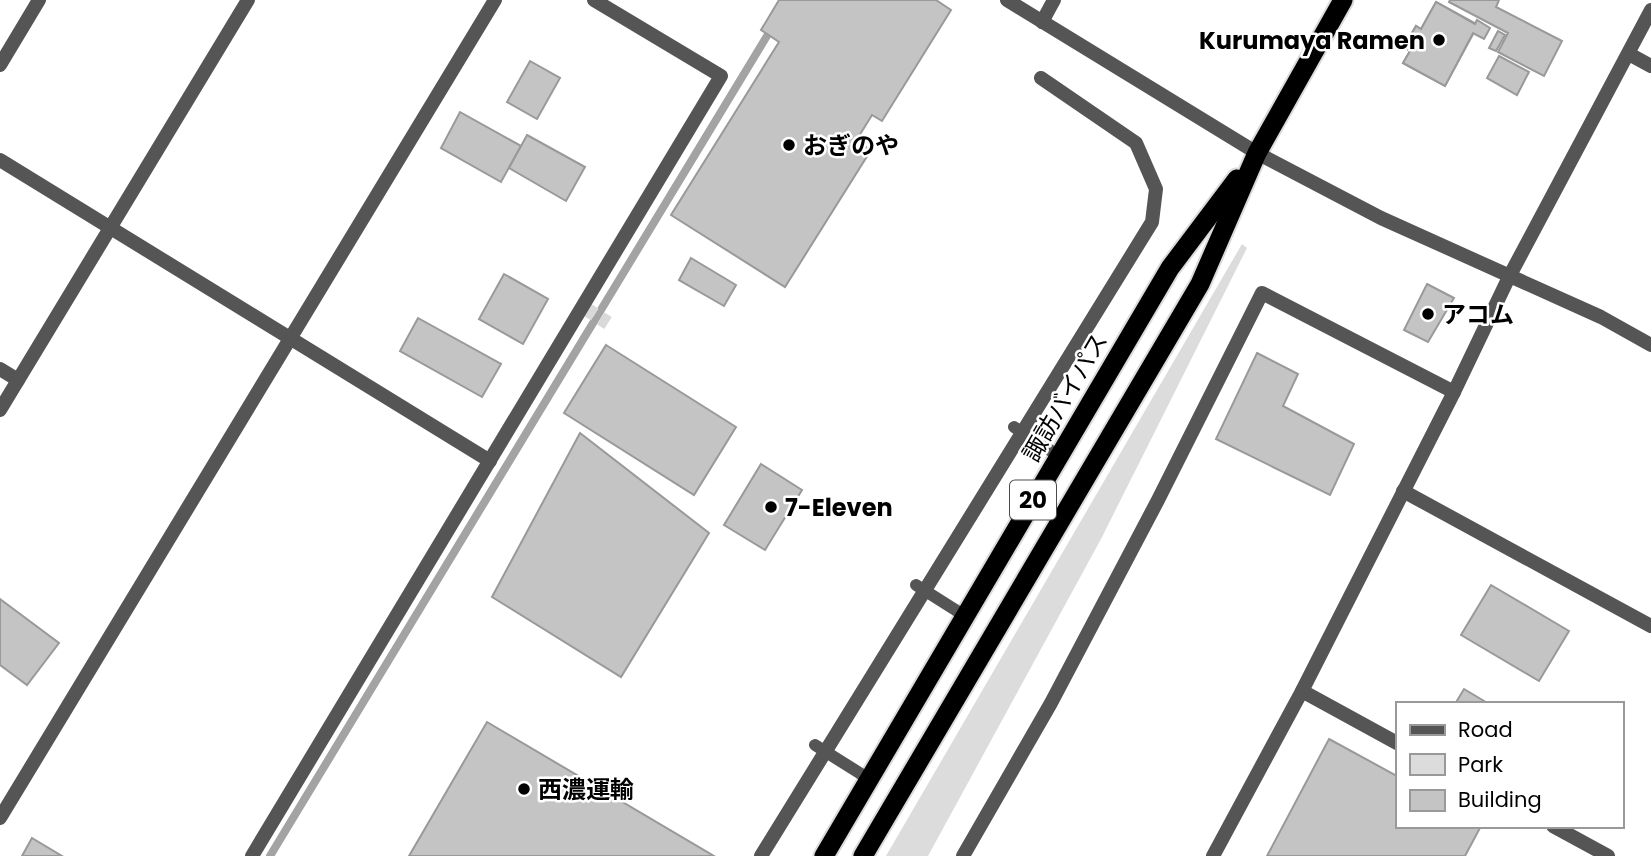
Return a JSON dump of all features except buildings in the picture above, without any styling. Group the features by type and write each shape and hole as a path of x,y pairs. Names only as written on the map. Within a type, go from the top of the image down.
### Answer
{"highway":[{"name":"諏訪バイパス","path":"863,856 1200,284 1257,153 1343,0"},
{"name":"諏訪バイパス","path":"824,856 1170,268 1257,153"}],"street":[{"path":"0,65 39,0"},
{"path":"0,410 248,0"},
{"path":"0,818 495,0"},
{"path":"253,856 721,76 594,0"},
{"path":"1007,0 1257,153 1381,218 1601,317 1651,345"},
{"path":"1042,22 1055,0"},
{"path":"1213,856 1302,691 1454,392 1509,277 1651,9"},
{"path":"1629,54 1651,66"},
{"path":"761,856 820,749 1152,222 1156,189 1136,143 1041,78"},
{"path":"0,160 489,461"},
{"path":"963,856 1051,702 1158,500 1262,293 1454,392"},
{"path":"0,369 18,380"},
{"path":"1404,491 1651,626"},
{"path":"1302,691 1396,742"},
{"path":"1557,828 1608,856"}],"lane":[{"path":"1019,430 1059,456"},
{"path":"920,588 965,616"},
{"path":"820,749 869,779"}],"green space":[{"path":"1242,244 1247,248 1101,539 928,856 886,856"}],"waterway":[{"path":"270,856 773,26"}],"tunnel":[{"path":"583,307 608,323"}],"place":[{"name":"Kurumaya Ramen","path":"1439,40"},
{"name":"おぎのや","path":"789,145"},
{"name":"アコム","path":"1428,314"},
{"name":"7-Eleven","path":"771,507"},
{"name":"西濃運輸","path":"524,789"}]}
